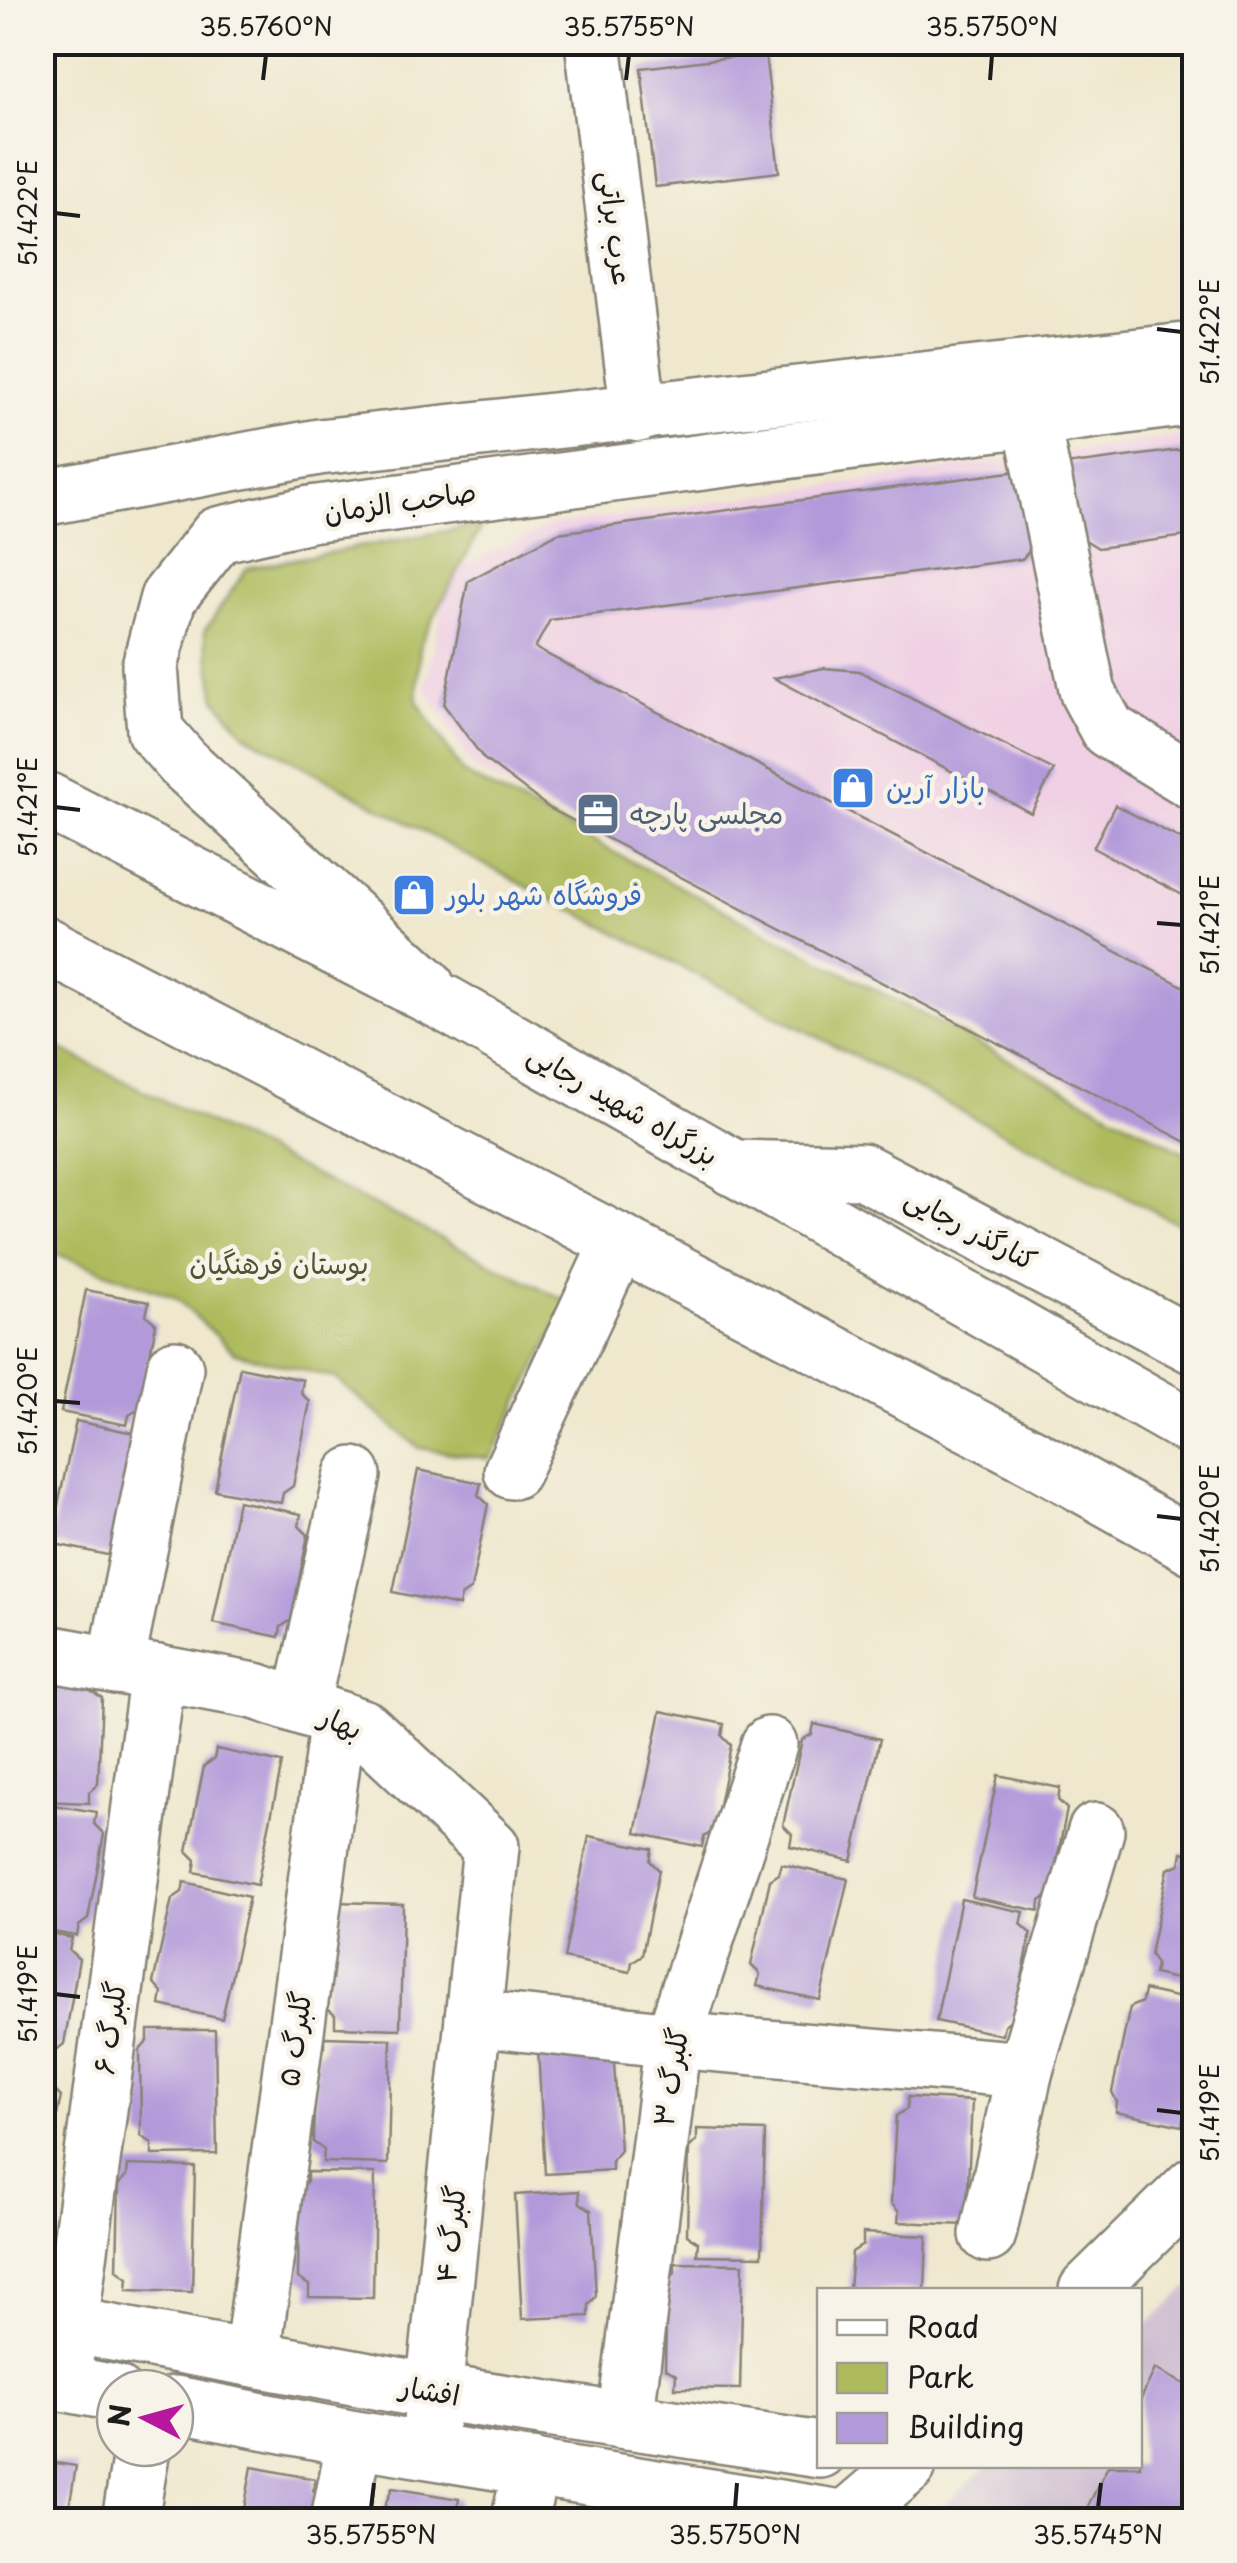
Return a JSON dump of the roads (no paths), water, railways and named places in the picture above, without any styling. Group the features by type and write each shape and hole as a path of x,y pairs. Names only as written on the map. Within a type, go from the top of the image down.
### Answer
{"main road":[{"name":"عرب براتی","path":"594,42 639,414"},
{"path":"42,498 319,447 1194,350"},
{"name":"صاحب الزمان","path":"446,1004 184,764 156,732 150,666 168,598 218,535 310,514 1194,397"},
{"path":"1031,418 1088,693 1108,730 1194,782"},
{"name":"بزرگراه شهید رجایی","path":"42,798 446,1004 1194,1430"},
{"path":"42,943 1033,1456 1194,1546"},
{"name":"کنارگذر رجایی","path":"733,1168 862,1172 1194,1346"},
{"path":"512,1471 619,1242"},
{"name":"گلبرگ ۶","path":"52,2381 56,2322 175,1368"},
{"name":"گلبرگ ۵","path":"252,2358 319,1712 353,1475"},
{"name":"بهار","path":"42,1652 255,1691 364,1728 491,1847 473,2018"},
{"name":"گلبرگ ۳","path":"625,2420 672,2040 769,1745"},
{"path":"988,2234 1025,2070 1096,1830"},
{"path":"473,2018 672,2040 1025,2070"},
{"name":"گلبرگ ۴","path":"428,2450 473,2018"},
{"path":"1089,2288 1194,2185"},
{"name":"افشار","path":"56,2322 435,2392 817,2450"},
{"path":"52,2381 95,2389"},
{"name":"افشار","path":"195,2408 354,2439 846,2520"},
{"path":"339,2520 354,2439"},
{"path":"519,2520 532,2466"},
{"path":"130,2520 139,2468"},
{"path":"846,2520 906,2468"}],"place":[{"name":"بازار آرین","path":"853,788"},
{"name":"مجلسی پارچه","path":"598,814"},
{"name":"فروشگاه شهر بلور","path":"414,895"}],"park label":[{"name":"بوستان فرهنگیان","path":"279,1264"}]}
